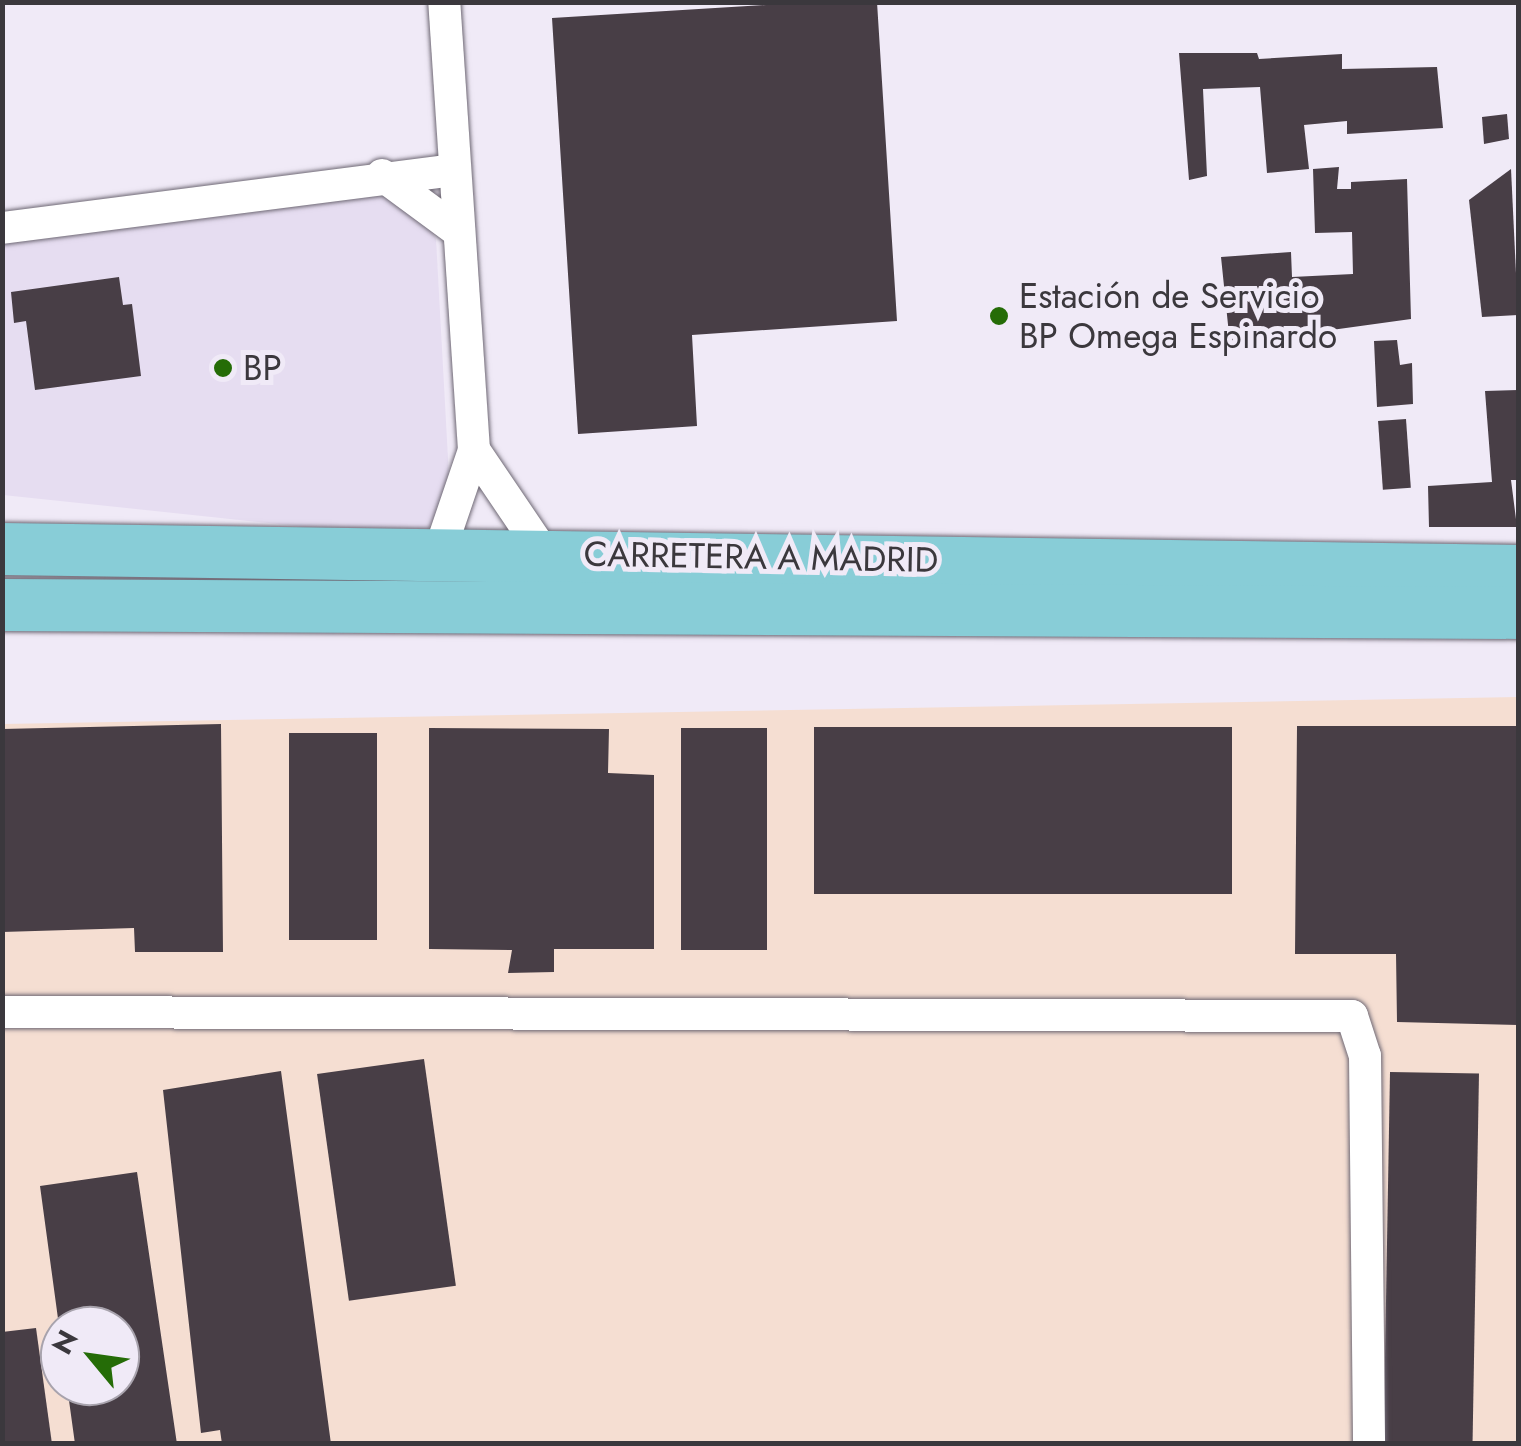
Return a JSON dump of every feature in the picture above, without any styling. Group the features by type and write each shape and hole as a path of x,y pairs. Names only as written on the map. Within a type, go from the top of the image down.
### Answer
{"main road":[{"name":"CARRETERA A MADRID","path":"2,548 1518,571"},
{"name":"CARRETERA A MADRID","path":"2,604 1518,612"}],"street":[{"path":"439,553 474,450 444,2"},
{"path":"2,228 382,176 454,170"},
{"path":"382,176 458,231"},
{"path":"474,450 546,554"},
{"path":"2,1012 1352,1016 1365,1056 1369,1444"}],"shaded area":[{"name":"BP","path":"380,187 413,203 436,239 450,495 421,539 3,495 2,241"},
{"path":"1518,697 1518,1443 3,1443 2,724"}],"building":[{"path":"815,2 877,2 897,321 692,335 697,426 578,434 552,18"},
{"path":"1179,53 1257,53 1259,59 1342,54 1342,69 1437,67 1443,128 1347,134 1347,121 1304,125 1309,169 1267,173 1260,87 1203,89 1207,176 1189,180"},
{"path":"1507,114 1509,139 1484,144 1482,117"},
{"path":"1339,167 1337,189 1351,189 1351,182 1407,179 1411,319 1230,344 1221,257 1291,252 1292,277 1353,274 1352,232 1315,233 1313,169"},
{"path":"1511,169 1518,315 1482,317 1469,200"},
{"path":"119,277 123,305 132,304 141,376 35,390 26,321 14,323 11,292"},
{"path":"1397,340 1400,365 1412,363 1413,404 1377,407 1374,341"},
{"path":"1518,390 1518,480 1511,480 1517,527 1429,527 1428,486 1492,482 1485,391"},
{"path":"1406,419 1411,488 1383,490 1378,421"},
{"path":"221,724 223,952 135,952 134,928 2,932 2,729"},
{"path":"1297,726 1518,726 1518,1025 1397,1022 1396,954 1295,954"},
{"path":"814,727 1232,727 1232,894 814,894"},
{"path":"429,728 609,729 608,773 654,775 654,949 554,949 554,972 508,973 512,950 429,949"},
{"path":"681,728 767,728 767,950 681,950"},
{"path":"289,733 377,733 377,940 289,940"},
{"path":"424,1059 456,1286 349,1301 317,1074"},
{"path":"281,1071 331,1444 222,1444 220,1430 201,1433 163,1090"},
{"path":"1390,1072 1479,1074 1473,1444 1384,1444"},
{"path":"137,1172 177,1444 75,1444 70,1406 140,1406 140,1306 56,1306 40,1186"},
{"path":"36,1328 40,1406 47,1406 52,1444 2,1444 2,1332"}],"place":[{"name":"Estación de Servicio BP Omega Espinardo","path":"999,316"},
{"name":"BP","path":"223,368"}]}
